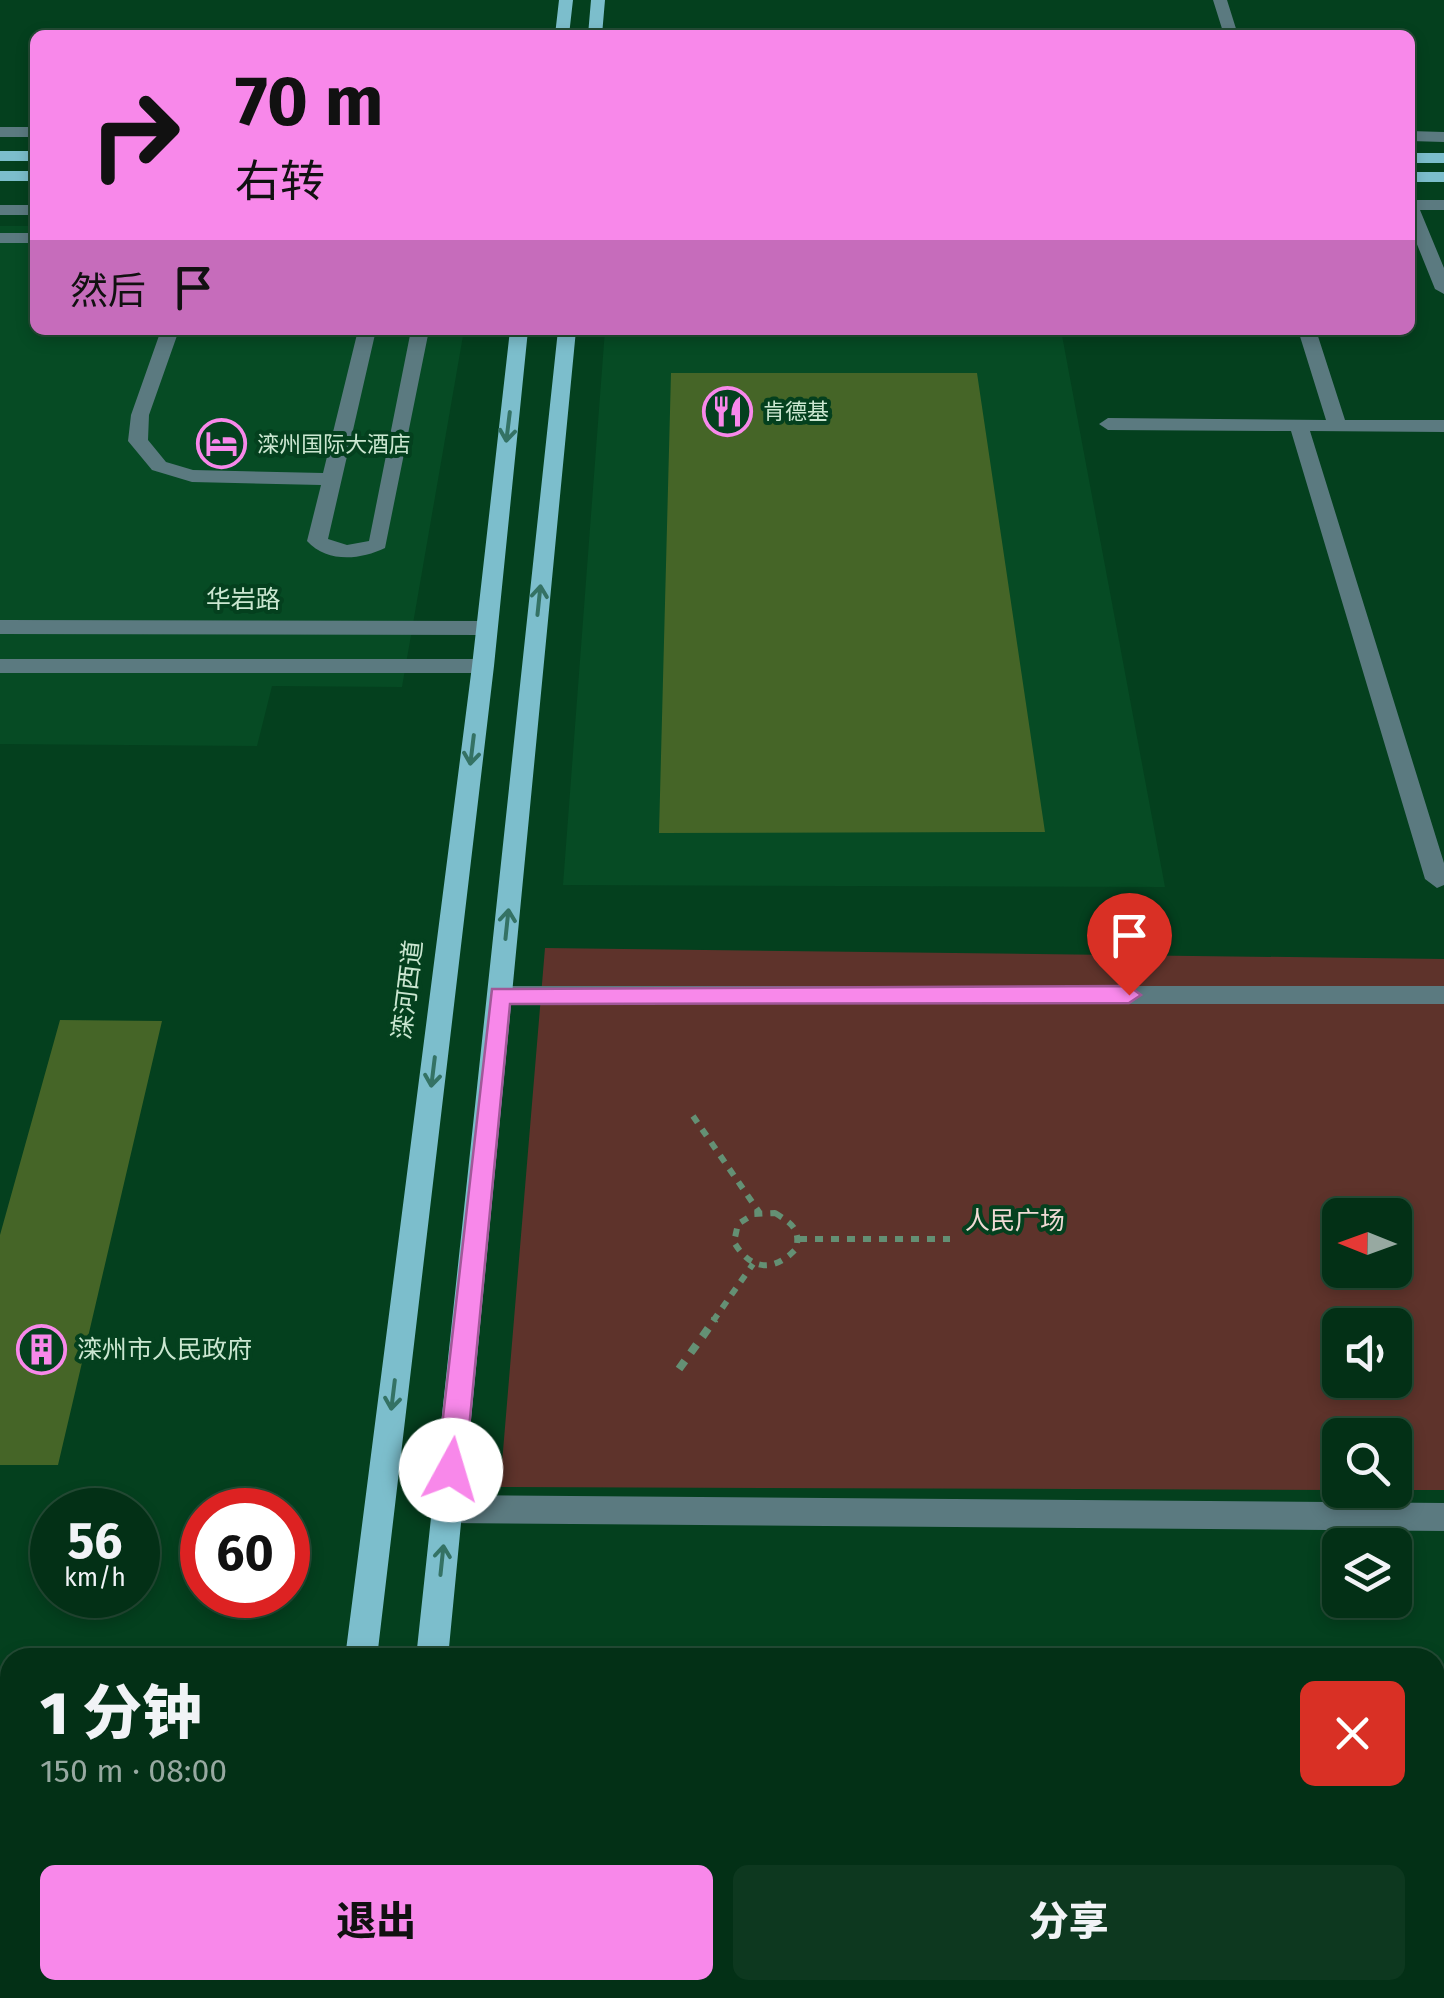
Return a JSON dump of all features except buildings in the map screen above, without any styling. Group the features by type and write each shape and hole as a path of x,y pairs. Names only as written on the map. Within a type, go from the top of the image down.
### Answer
{"main road":[{"path":"563,30 566,0"},
{"path":"595,30 598,0"},
{"path":"0,156 30,156"},
{"path":"1415,158 1444,158"},
{"path":"0,176 30,176"},
{"path":"1415,176 1444,176"},
{"name":"滦河西道","path":"362,1648 519,335"},
{"path":"433,1648 566,335"}],"street":[{"path":"1220,0 1229,30"},
{"path":"0,132 30,132"},
{"path":"1415,136 1444,136"},
{"path":"1415,206 1444,205"},
{"path":"0,210 30,210"},
{"path":"1415,218 1444,286"},
{"path":"0,238 30,238"},
{"path":"168,335 140,414 138,441 159,466 192,476 332,479"},
{"path":"366,335 317,542 326,550 366,551 378,544 419,335"},
{"path":"1309,335 1337,425"},
{"path":"1108,424 1444,426"},
{"path":"1299,425 1437,879"},
{"name":"华岩路","path":"0,627 485,628"},
{"path":"0,666 482,666"},
{"path":"500,995 1444,994"},
{"path":"447,1509 1444,1517"}],"path":[{"path":"694,1116 759,1212"},
{"path":"759,1212 785,1216 792,1223 799,1240 793,1256 785,1262 764,1267 736,1252 734,1233 744,1218 759,1212"},
{"path":"799,1240 950,1239"},
{"path":"679,1369 753,1264"}],"shaded area":[{"name":"滦州国际大酒店","path":"0,226 30,226 30,335 463,335 402,687 272,686 257,746 0,744"},
{"path":"605,335 1062,335 1165,887 563,885"}],"green space":[{"name":"人民广场","path":"545,948 1444,959 1444,1490 1412,1490 1412,1418 1322,1418 1322,1490 500,1487"}],"place":[{"name":"肯德基","path":"728,411"},
{"name":"滦州国际大酒店","path":"222,444"},
{"name":"滦州市人民政府","path":"42,1350"}],"route":[{"path":"451,1470 500,995 1129,995"}]}
